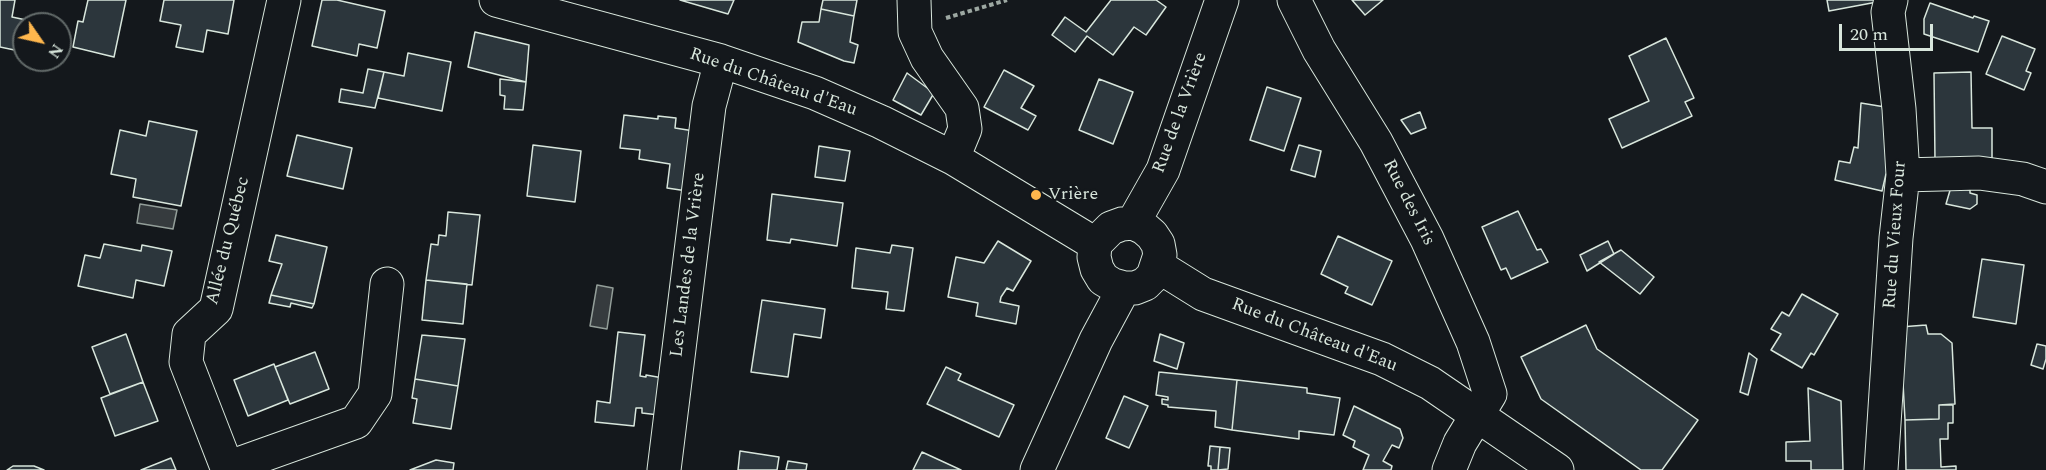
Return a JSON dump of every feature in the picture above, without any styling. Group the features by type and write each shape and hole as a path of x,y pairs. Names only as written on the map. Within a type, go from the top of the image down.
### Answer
{"street":[{"name":"Allée du Québec","path":"284,0 216,309 189,334 186,362 228,469 356,422 375,394 387,284"},
{"name":"Rue du Château d'Eau","path":"496,0 721,62 815,93 881,122 953,158 1095,244"},
{"path":"914,0 915,32 927,58 962,108 965,129 953,158"},
{"name":"Rue de la Vrière","path":"1133,223 1162,170 1222,0"},
{"name":"Rue des Iris","path":"1294,0 1320,51 1376,142 1405,196 1473,342 1490,394 1477,414"},
{"name":"Rue du Vieux Four","path":"1881,470 1896,238 1903,175 1899,109 1888,12 1891,0"},
{"name":"Les Landes de la Vrière","path":"664,470 709,106 721,62"},
{"path":"1903,175 1979,172 2023,179 2043,176"},
{"path":"1133,223 1152,235 1158,244 1160,255 1153,276 1145,284 1135,288 1124,288 1103,279 1094,257 1095,244 1111,228 1133,223"},
{"name":"Rue du Château d'Eau","path":"1158,266 1203,294 1382,359 1430,384 1557,470"},
{"path":"1037,470 1096,340 1124,288"},
{"path":"1449,470 1460,443 1477,414"}],"path":[{"path":"915,32 945,19 1007,0"}],"shaded area":[{"path":"140,204 177,210 173,229 137,223"},
{"path":"597,285 613,288 607,329 590,326"}],"building":[{"path":"0,0 15,0 12,12 12,50 0,47"},
{"path":"88,0 126,0 114,57 73,47 78,21 83,22"},
{"path":"164,0 234,0 228,34 207,30 203,52 176,47 181,25 160,21"},
{"path":"322,0 337,0 385,11 377,48 359,44 357,56 312,46"},
{"path":"680,0 734,0 728,14"},
{"path":"823,0 857,0 854,16 821,9"},
{"path":"1111,0 1156,0 1166,7 1146,35 1134,27 1113,55 1087,36 1075,52 1052,35 1065,17 1086,32"},
{"path":"1352,0 1383,0 1365,15"},
{"path":"1827,0 1877,0 1877,2 1829,11"},
{"path":"1930,3 1989,21 1978,52 1924,34 1924,19"},
{"path":"821,9 854,16 850,42 858,45 854,63 798,42 802,22 819,22"},
{"path":"475,32 529,45 526,82 468,67"},
{"path":"2002,36 2035,49 2026,71 2031,73 2024,90 1986,74"},
{"path":"1666,38 1694,98 1685,102 1692,116 1622,148 1609,119 1649,101 1629,56"},
{"path":"408,53 451,62 442,111 378,98 384,72 404,76"},
{"path":"368,69 384,72 375,108 339,102 341,89 363,93"},
{"path":"1004,70 1034,86 1021,108 1036,116 1028,130 984,107"},
{"path":"1971,72 1972,128 1992,128 1992,160 1935,161 1934,73"},
{"path":"907,73 934,93 921,115 893,100"},
{"path":"500,79 526,82 523,110 504,109 505,96 500,95"},
{"path":"1099,79 1133,92 1113,144 1079,130"},
{"path":"1267,87 1301,98 1284,151 1250,140"},
{"path":"1861,103 1885,107 1889,174 1886,174 1882,191 1835,180 1839,161 1850,163 1854,147 1858,148"},
{"path":"1420,112 1426,128 1411,134 1401,120"},
{"path":"624,115 658,119 658,116 676,118 675,128 694,131 687,191 667,188 670,164 639,159 640,150 620,148"},
{"path":"149,121 197,131 181,206 133,197 136,179 111,174 120,130 146,136"},
{"path":"297,135 352,148 343,189 287,176"},
{"path":"533,145 581,151 575,202 527,196"},
{"path":"1299,145 1321,151 1315,177 1291,170"},
{"path":"819,146 850,151 845,181 815,177"},
{"path":"1951,187 1970,190 1970,193 1977,195 1977,204 1970,209 1946,204"},
{"path":"772,194 843,203 837,246 791,239 790,243 767,240"},
{"path":"1518,211 1537,250 1541,249 1548,262 1511,279 1506,268 1501,270 1482,227"},
{"path":"448,212 480,215 472,285 426,280 431,244 438,245 439,235 446,236"},
{"path":"276,235 327,247 314,304 271,295 282,264 269,261"},
{"path":"1338,236 1392,261 1372,305 1345,293 1348,287 1321,274"},
{"path":"998,241 1031,261 1013,291 1007,288 1001,297 1000,302 1019,306 1016,324 976,316 978,303 948,297 956,257 984,263"},
{"path":"1608,241 1614,254 1587,271 1580,255"},
{"path":"104,244 141,251 142,245 172,251 164,286 136,280 133,298 78,286 85,255 100,258"},
{"path":"892,245 913,248 904,311 886,309 888,292 852,288 856,248 890,253"},
{"path":"1621,250 1654,277 1640,294 1599,262"},
{"path":"1982,259 2024,265 2016,324 1973,317"},
{"path":"426,280 467,284 463,324 422,320"},
{"path":"1802,294 1838,314 1814,355 1811,353 1802,368 1771,350 1781,334 1771,329 1782,312 1789,316"},
{"path":"271,295 314,304 312,308 291,303 290,307 269,303"},
{"path":"762,300 825,309 821,338 794,334 788,377 751,372"},
{"path":"1586,325 1597,349 1698,420 1662,470 1641,470 1541,399 1521,357"},
{"path":"1926,325 1928,334 1941,334 1952,343 1955,404 1939,405 1939,419 1905,420 1900,327"},
{"path":"618,332 645,335 640,376 663,378 659,415 642,413 642,408 636,408 634,426 595,422 597,401 610,403"},
{"path":"126,334 143,382 110,394 92,347"},
{"path":"1160,334 1184,343 1177,369 1154,361"},
{"path":"422,335 465,339 458,386 415,379"},
{"path":"2037,344 2046,346 2043,369 2031,365"},
{"path":"315,352 329,389 290,404 275,367"},
{"path":"1749,353 1757,359 1748,395 1740,392"},
{"path":"274,364 288,400 248,416 234,380"},
{"path":"946,367 961,374 958,380 1014,405 999,437 927,404"},
{"path":"1159,372 1237,380 1232,430 1215,427 1216,411 1168,407 1162,404 1162,399 1168,400 1168,397 1156,395"},
{"path":"415,379 458,386 451,429 413,423 417,399 412,398"},
{"path":"1237,380 1307,388 1307,393 1340,398 1334,435 1299,431 1299,439 1232,430"},
{"path":"143,382 158,421 115,436 101,398"},
{"path":"1808,388 1841,401 1843,470 1811,470 1811,461 1786,461 1786,442 1810,441"},
{"path":"1124,396 1148,406 1129,448 1106,438"},
{"path":"1939,405 1953,405 1953,423 1948,423 1948,439 1940,439 1941,467 1956,466 1956,470 1906,470 1905,420 1939,419"},
{"path":"1354,406 1400,429 1403,438 1399,448 1392,445 1383,461 1392,466 1391,470 1363,470 1369,455 1353,447 1355,441 1343,435"},
{"path":"1210,446 1220,447 1218,470 1211,470 1211,466 1208,466"},
{"path":"1220,447 1230,448 1228,469 1218,470"},
{"path":"740,451 779,457 777,470 738,470"},
{"path":"922,452 961,470 913,470"},
{"path":"171,458 176,470 141,470"},
{"path":"436,460 454,463 453,470 410,470"},
{"path":"788,461 807,464 806,470 786,470"},
{"path":"13,466 34,466 44,470 7,470"}],"place":[{"name":"Vrière","path":"1036,195"}]}
